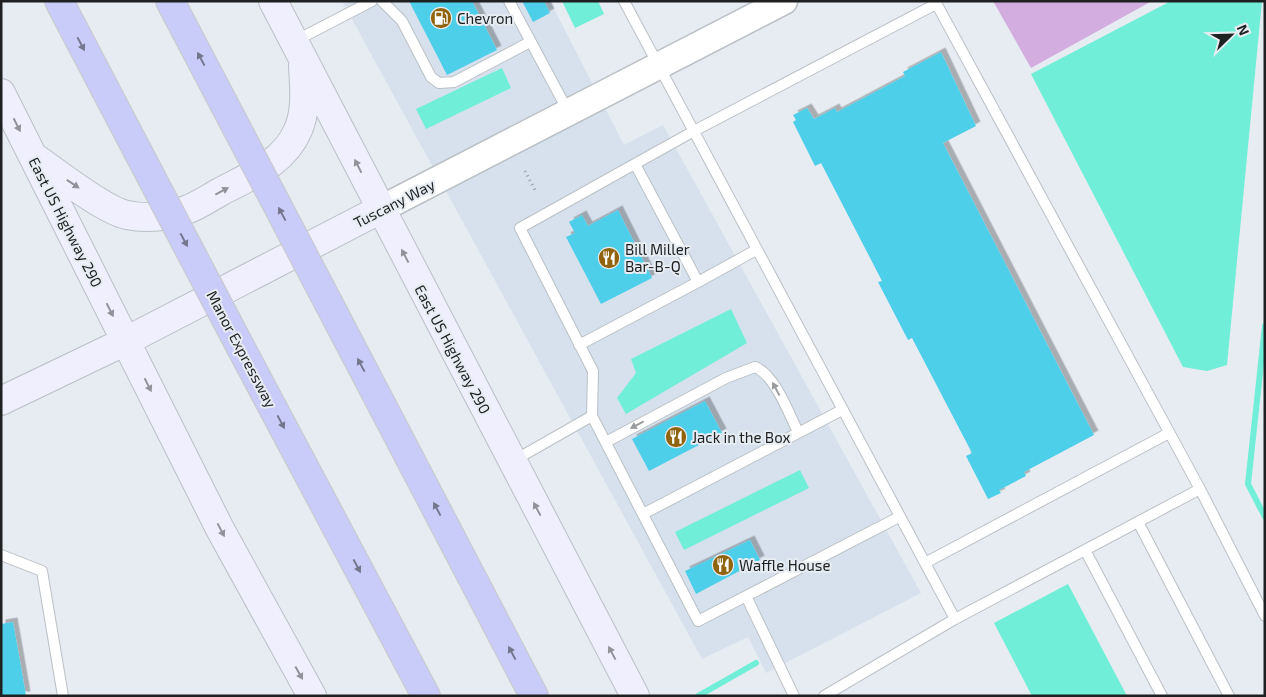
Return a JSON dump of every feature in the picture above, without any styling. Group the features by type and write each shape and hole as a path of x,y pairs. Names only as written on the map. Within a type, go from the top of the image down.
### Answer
{"highway":[{"name":"Manor Expressway","path":"59,1 426,696"},
{"path":"170,1 534,696"}],"main road":[{"name":"East US Highway 290","path":"273,1 635,696"},
{"path":"33,157 92,197 124,215 143,217 163,216 187,210 267,167 284,154 298,130 305,102 298,50"},
{"name":"East US Highway 290","path":"1,93 220,529 312,696"},
{"name":"Tuscany Way","path":"1,401 126,341 381,209"}],"street":[{"name":"Tuscany Way","path":"381,209 784,1"}],"lane":[{"path":"298,50 372,1"},
{"path":"382,1 402,21 430,77 439,83 454,82 530,42"},
{"path":"509,1 570,113"},
{"path":"624,1 955,619"},
{"path":"899,517 698,621 592,416 593,371 520,228 694,131 936,3 1200,490 1265,616"},
{"path":"634,164 698,282"},
{"path":"579,345 756,250"},
{"path":"606,442 726,378 755,368 766,375 771,381 798,432"},
{"path":"643,514 842,410"},
{"path":"512,462 592,416"},
{"path":"925,564 1169,433"},
{"path":"824,696 955,619 1200,490"},
{"path":"1138,522 1229,696"},
{"path":"1085,550 1162,696"},
{"path":"1,555 42,571 63,696"},
{"path":"746,596 794,696"}],"path":[{"path":"525,172 535,190"}],"shaded area":[{"path":"342,1 550,1 624,145 663,125 921,593 766,673 748,637 702,659"},
{"path":"562,1 598,1 604,14 575,28"},
{"path":"993,1 1152,1 1031,68"},
{"path":"1171,1 1262,1 1227,365 1207,371 1183,367 1031,74"},
{"path":"502,68 511,88 426,129 416,109"},
{"path":"731,309 747,343 626,414 617,398 636,373 631,359"},
{"path":"800,470 809,488 684,550 675,532"},
{"path":"1068,584 1127,696 1032,696 994,623"}],"building":[{"path":"409,1 472,1 497,50 447,75"},
{"path":"522,1 544,1 550,13 533,22"},
{"path":"941,52 976,126 943,143 1094,435 1024,472 1026,476 999,490 1001,493 988,499 966,456 972,453 912,338 908,340 878,282 882,281 821,163 815,166 793,122 796,120 793,115 807,108 814,119 835,108 837,112 905,76 903,72"},
{"name":"Bill Miller Bar-B-Q","path":"618,210 652,278 601,304 566,237 575,233 569,222 582,215 588,226"},
{"name":"Jack in the Box","path":"705,401 722,433 649,471 632,439"},
{"name":"Waffle House","path":"750,540 760,560 696,594 685,571"},
{"path":"13,622 26,696 1,696 1,624"}],"waterway":[{"path":"1265,326 1248,484 1265,517"},
{"path":"698,696 756,663"}],"place":[{"name":"Chevron","path":"441,18"},
{"name":"Bill Miller Bar-B-Q","path":"609,258"},
{"name":"Jack in the Box","path":"676,437"},
{"name":"Waffle House","path":"723,565"}]}
